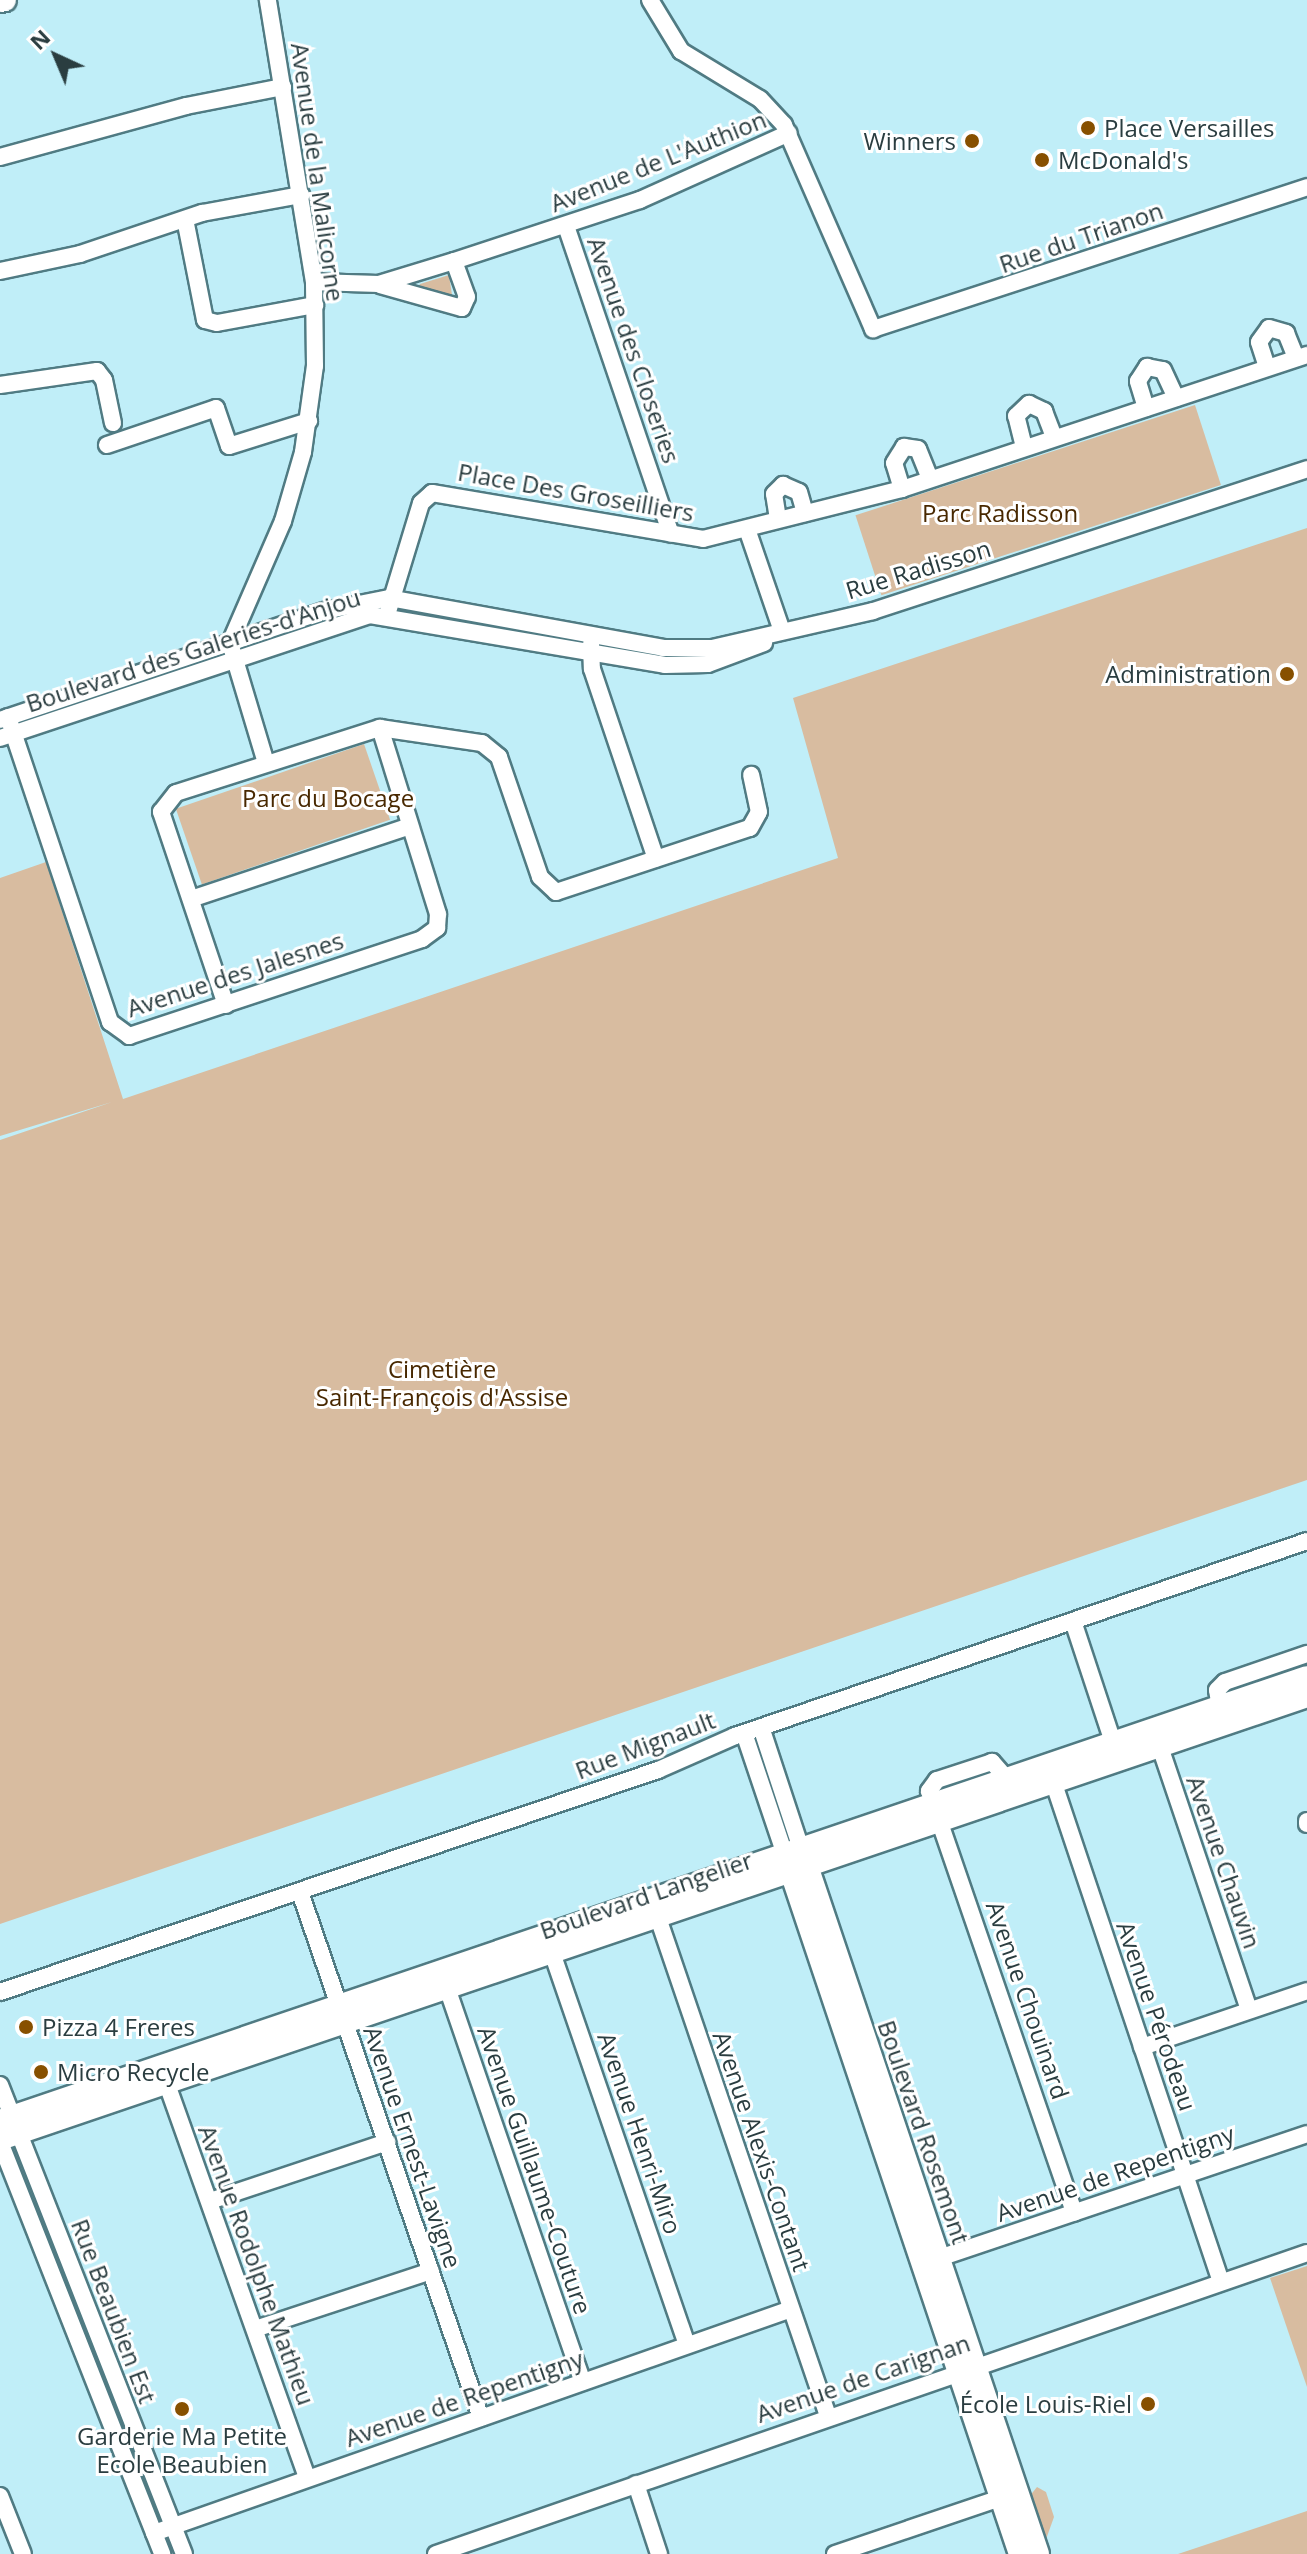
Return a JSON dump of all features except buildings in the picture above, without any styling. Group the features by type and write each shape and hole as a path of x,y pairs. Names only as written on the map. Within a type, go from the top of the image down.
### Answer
{"main road":[{"name":"Boulevard Langelier","path":"1157,1738 1220,1707 1307,1677"},
{"name":"Boulevard Langelier","path":"6,2130 1157,1738 1307,1696"},
{"name":"Boulevard Langelier","path":"938,1813 1007,1779 1050,1774"},
{"name":"Boulevard Rosemont","path":"796,1861 939,2258 966,2368"},
{"name":"Boulevard Rosemont","path":"796,1861 966,2368 1010,2494 1038,2554"},
{"name":"Boulevard Rosemont","path":"1010,2494 1020,2554"}],"street":[{"name":"Avenue de la Malicorne","path":"266,763 232,661 230,643 283,521 309,421 315,305 301,195 268,0"},
{"path":"650,0 681,51 760,99 789,133"},
{"path":"0,157 186,106 283,87"},
{"name":"Avenue de L'Authion","path":"379,284 640,200 789,133"},
{"name":"Rue du Trianon","path":"789,133 871,328 1307,187"},
{"path":"0,271 68,258 185,219 301,195"},
{"path":"185,219 205,320 217,323 315,305"},
{"name":"Avenue des Closeries","path":"566,226 671,534"},
{"name":"Avenue de L'Authion","path":"314,282 379,284 462,308 467,297 454,261"},
{"path":"1267,367 1259,342 1269,328 1281,328 1301,356"},
{"name":"Place Des Groseilliers","path":"388,607 421,503 438,491 703,539 902,489 1301,356"},
{"path":"1146,408 1138,381 1153,365 1163,370 1176,398"},
{"path":"0,385 97,371 104,380 113,423"},
{"path":"1024,447 1016,416 1029,404 1044,411 1054,437"},
{"path":"107,445 216,408 229,446 309,421"},
{"path":"902,489 894,463 904,447 918,449 930,479"},
{"name":"Rue Radisson","path":"782,631 873,611 1307,469"},
{"path":"778,519 774,494 788,484 799,492 805,513"},
{"path":"747,529 782,631"},
{"name":"Boulevard des Galeries-d'Anjou","path":"6,727 232,661 388,607"},
{"name":"Boulevard des Galeries-d'Anjou","path":"6,727 324,611 388,607 592,644 686,666 736,656 782,631"},
{"path":"592,644 656,859"},
{"name":"Avenue des Jalesnes","path":"6,727 115,1029 139,1034 422,939 437,928 438,914 408,827 380,728"},
{"path":"226,1005 161,812 163,804 176,793 380,728 492,748 504,766 549,890 565,890 756,824 759,812 751,775"},
{"path":"191,899 408,827"},
{"name":"Rue Mignault","path":"0,1992 658,1770 761,1727 1307,1541"},
{"path":"1073,1621 1116,1752"},
{"path":"1220,1707 1217,1690 1225,1682 1307,1654"},
{"name":"Boulevard Rosemont","path":"761,1727 796,1861"},
{"name":"Boulevard Rosemont","path":"744,1733 796,1861"},
{"name":"Avenue Chauvin","path":"1157,1738 1249,2010"},
{"name":"Avenue Pérodeau","path":"1050,1774 1221,2282"},
{"name":"Avenue Chouinard","path":"938,1813 1074,2213"},
{"name":"Avenue Ernest-Lavigne","path":"300,1892 481,2418"},
{"name":"Avenue Alexis-Contant","path":"655,1910 828,2416"},
{"name":"Avenue Henri-Miro","path":"550,1946 687,2344"},
{"name":"Avenue Guillaume-Couture","path":"445,1982 583,2382"},
{"path":"1142,2047 1307,1991"},
{"name":"Avenue Rodolphe Mathieu","path":"164,2076 307,2478"},
{"name":"Rue Beaubien Est","path":"0,2085 6,2130 78,2340 162,2554"},
{"name":"Rue Beaubien Est","path":"6,2130 97,2332 184,2554"},
{"name":"Avenue de Repentigny","path":"939,2258 1307,2134"},
{"path":"210,2201 387,2142"},
{"name":"Avenue de Carignan","path":"436,2554 966,2368 1307,2253"},
{"path":"255,2329 431,2271"},
{"name":"Avenue de Repentigny","path":"154,2533 791,2309"},
{"path":"78,2340 97,2332"},
{"path":"123,2454 142,2447"},
{"path":"636,2484 659,2554"},
{"path":"835,2554 1010,2494"},
{"path":"0,2496 23,2554"}],"green space":[{"path":"449,275 452,295 419,286 420,284"},
{"name":"Parc Radisson","path":"1195,405 1221,485 881,595 855,515"},
{"name":"Cimetière Saint-François d'Assise","path":"1307,528 1307,1480 0,1924 0,1140 112,1102 0,1136 0,878 46,862 123,1099 838,858 793,698"},
{"name":"Parc du Bocage","path":"364,744 390,820 202,884 176,809"},
{"path":"1307,2266 1307,2387 1270,2278"},
{"path":"1037,2487 1046,2492 1054,2517 1045,2542 1029,2497"},
{"path":"1307,2511 1307,2554 1178,2554"}],"place":[{"name":"Place Versailles","path":"1088,128"},
{"name":"Winners","path":"972,141"},
{"name":"McDonald's","path":"1042,160"},
{"name":"Administration","path":"1287,674"},
{"name":"Pizza 4 Freres","path":"26,2027"},
{"name":"Micro Recycle","path":"41,2072"},
{"name":"École Louis-Riel","path":"1148,2404"},
{"name":"Garderie Ma Petite Ecole Beaubien","path":"182,2409"}]}
